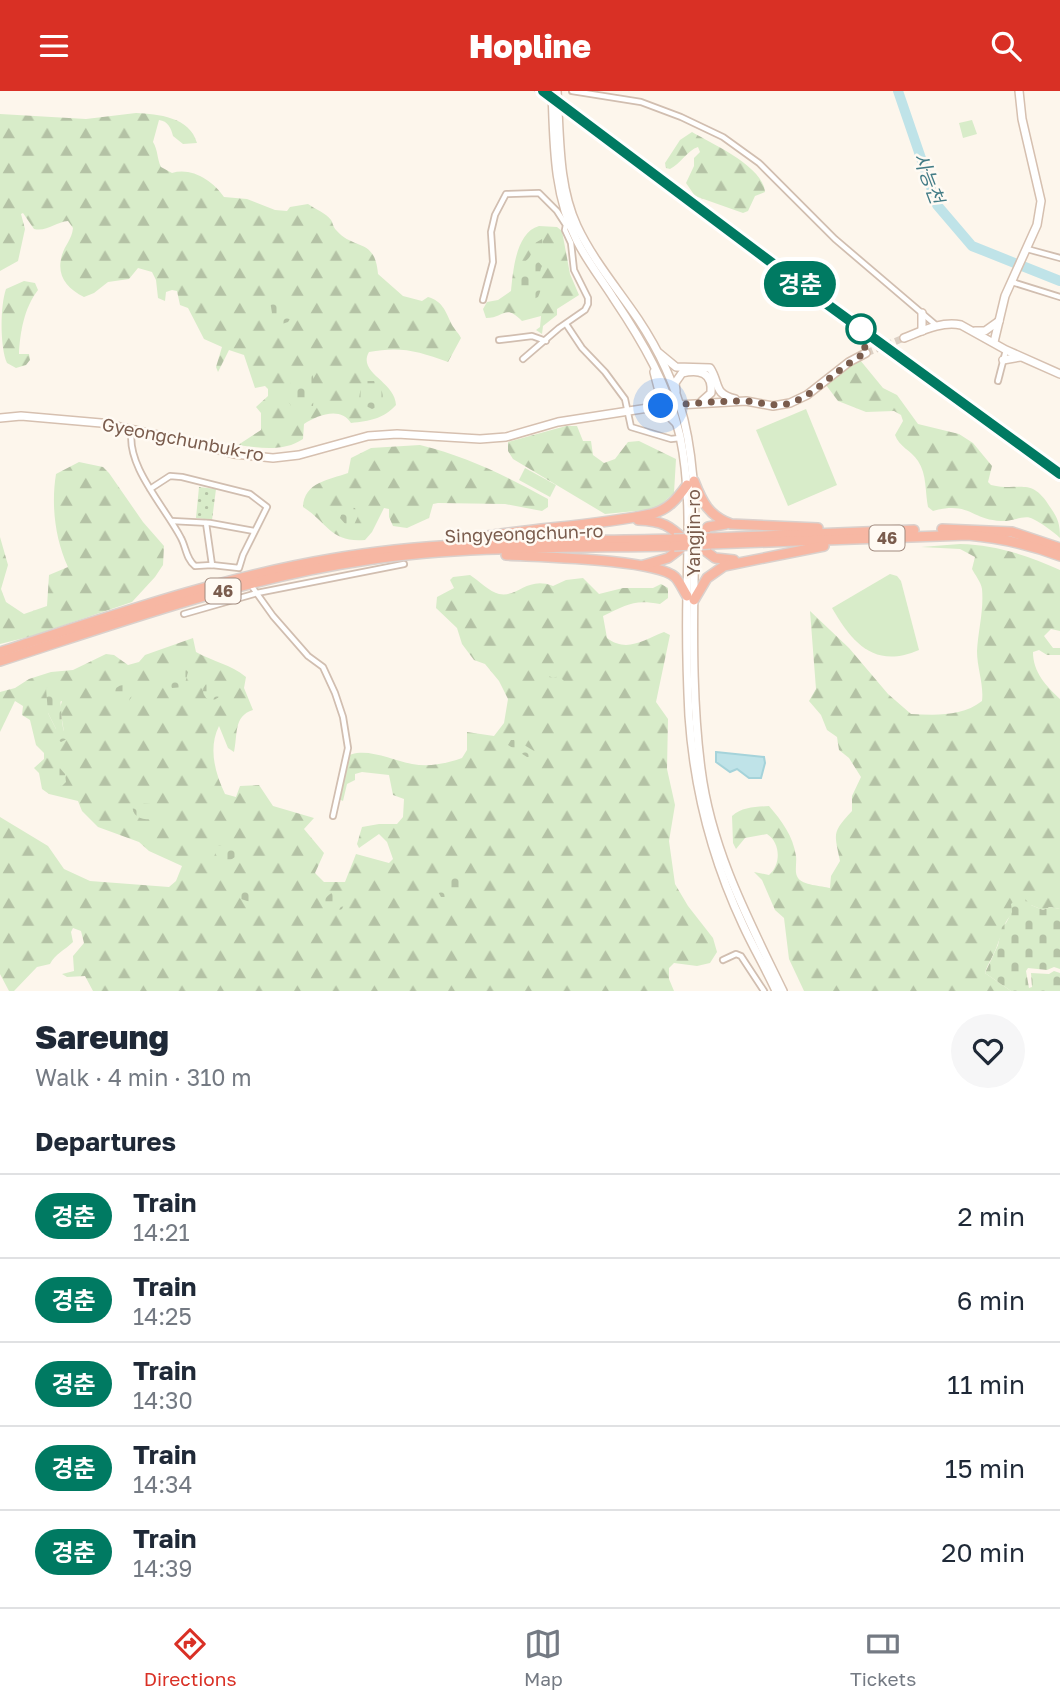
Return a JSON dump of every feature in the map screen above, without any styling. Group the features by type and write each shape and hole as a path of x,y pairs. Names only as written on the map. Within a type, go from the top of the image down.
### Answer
{"highway":[{"path":"438,545 519,530 611,521 661,512 671,505 690,483 710,513 731,524"},
{"path":"611,521 660,522 715,558 745,561"},
{"path":"639,565 667,558 691,543 708,527 731,524 858,536"},
{"name":"Singyeongchun-ro","path":"0,661 260,581 366,560 452,551 989,530 1012,532 1060,548"},
{"name":"Singyeongchun-ro","path":"858,536 968,535 1004,538 1031,544 1060,556"},
{"path":"452,551 639,565 675,577 690,598 716,570 858,536"},
{"name":"Singyeongchun-ro","path":"0,652 112,616 278,569 330,559 438,545 674,542"}],"main road":[{"name":"Yangjin-ro","path":"554,91 556,171 561,210 584,254 653,361 683,418 690,483 690,726 693,760 713,850 738,914 776,991"},
{"name":"Yangjin-ro","path":"554,91 566,193 576,225 591,253 639,320 656,349 676,394 676,424 690,483"},
{"path":"994,342 1012,280 1037,225 1041,201 1022,119 1019,91"},
{"path":"922,313 922,331"},
{"path":"974,331 985,331 999,320"},
{"path":"904,338 938,326 953,324 974,331 1006,350 1060,374"},
{"path":"656,349 676,367 710,368 718,389 724,396 773,406 790,403 807,395 849,362 866,353"},
{"path":"1003,360 1022,357"},
{"path":"653,361 660,395 649,408 665,412 676,424"},
{"path":"676,394 675,383 682,373 703,372 711,381 711,393 698,403"},
{"path":"676,405 746,401"},
{"path":"683,418 691,409 713,402"},
{"name":"Gyeongchunbuk-ro","path":"3,418 22,416 101,423 234,454 273,458 299,455 368,436 397,434 480,439 506,437 558,422 676,405"},
{"name":"Yangjin-ro","path":"690,598 705,791 716,839 727,871 783,991"}],"street":[{"path":"572,91 640,102 681,117 723,137 759,163 835,239 938,326"},
{"path":"483,300 493,262 491,232 495,215 506,194 539,193 561,210 571,243 574,270 589,298 585,310 523,359"},
{"path":"1026,251 1060,258"},
{"path":"1012,280 1060,297"},
{"path":"566,324 582,348 605,372 625,399 631,427 671,439 680,438"},
{"path":"499,340 532,336 546,341"},
{"path":"998,380 1006,350"},
{"path":"132,430 130,440 138,465 150,489 181,539 190,563 195,566 212,565 241,570 254,531 267,507 250,494 170,476 150,489"},
{"path":"171,521 206,523 254,531"},
{"path":"206,523 212,565"},
{"path":"184,614 255,590 404,564"},
{"path":"255,590 307,656 323,667 339,705 348,748 333,816"},
{"path":"723,960 736,954 741,956 764,991"}],"green space":[{"path":"136,113 172,119 188,127 193,134 197,143 183,144 173,136 167,123 159,120 153,142 161,167 172,173 187,172 201,177 224,197 247,199 275,210 287,211 290,207 308,204 329,218 343,236 368,249 373,254 378,274 403,296 422,301 428,297 437,301 461,338 448,362 409,351 390,349 369,352 368,366 394,397 396,405 386,413 370,420 351,423 347,418 335,413 315,418 304,424 303,439 288,446 272,448 238,445 261,430 261,413 256,407 268,396 268,389 265,386 255,388 244,355 229,350 218,372 216,367 222,347 204,339 188,308 180,305 177,291 166,292 165,301 158,298 152,272 138,268 129,279 108,282 84,297 68,285 60,269 62,255 73,228 68,221 34,229 23,213 21,214 25,229 18,261 0,271 0,114 86,119"},
{"path":"972,120 977,134 963,138 959,123"},
{"path":"692,132 735,157 756,173 765,192 755,196 748,211 743,213 695,196 686,183 694,166 694,158 700,152 698,147 674,167 666,168 665,163 680,140"},
{"path":"539,226 557,227 562,231 570,274 579,295 557,309 557,315 543,326 542,334 536,330 540,327 541,316 522,321 508,312 486,318 483,309 487,302 498,300 511,291 517,253 525,236"},
{"path":"542,239 544,247 537,260 542,266 540,292 538,297 529,301 520,296 516,270 517,266 530,256 530,246"},
{"path":"24,281 35,283 38,290 26,313 20,338 19,354 29,354 30,360 26,365 16,368 7,363 5,356 2,337 3,305 6,289"},
{"path":"275,299 293,305 295,312 288,322 279,325 273,319 270,301"},
{"path":"860,360 883,388 897,395 918,424 959,434 973,443 992,466 988,482 991,485 1024,487 1037,491 1057,518 1060,538 1030,518 991,520 955,508 933,511 928,507 921,466 895,435 903,421 901,415 894,411 866,412 838,401 826,385 849,364"},
{"path":"299,373 312,373 315,385 313,406 291,406 287,399 292,378"},
{"path":"367,381 374,381 383,395 381,405 372,409 359,399 361,386"},
{"path":"806,409 837,485 788,506 756,430"},
{"path":"566,426 577,426 583,441 591,441 593,455 604,463 615,459 628,442 639,441 676,459 674,493 656,509 605,514 513,459 508,451 508,442"},
{"path":"420,445 454,455 501,475 548,499 548,507 542,511 505,504 438,503 433,504 429,518 407,528 393,526 389,509 384,508 365,540 354,540 337,535 303,507 304,499 313,487 348,473 351,458 371,448"},
{"path":"79,462 103,467 109,473 143,522 164,546 163,565 132,602 0,644 0,537 8,565 1,589 6,602 24,614 47,606 49,575 68,567 55,522 56,474"},
{"path":"525,468 556,485 550,497 519,480"},
{"path":"199,487 216,489 212,520 196,518"},
{"path":"344,507 355,508 358,516 354,525 347,526 340,518"},
{"path":"960,544 1011,552 1060,570 1060,631 1051,629 1044,636 1053,648 1060,648 1060,655 1047,655 1039,650 1033,652 1038,672 1045,684 1060,699 1060,909 1050,907 1043,910 1031,905 1015,912 1007,920 985,973 1011,991 804,991 789,959 784,918 775,910 762,880 754,872 769,875 773,871 778,854 775,843 767,834 745,838 736,849 733,843 732,816 744,809 769,806 790,835 798,878 808,884 830,888 831,876 840,861 836,833 852,811 852,796 861,777 849,758 839,750 837,737 827,730 821,715 809,701 816,689 810,611 849,648 888,694 911,714 948,714 966,710 982,701 977,651 982,589 972,569 975,557 960,549 921,547"},
{"path":"890,574 901,581 919,650 890,657 867,650 857,642 832,608"},
{"path":"470,575 499,594 512,593 529,585 553,586 566,580 583,578 599,594 623,588 653,588 661,584 668,588 668,598 660,604 636,603 603,616 607,638 621,645 635,644 664,632 670,635 656,702 668,719 667,769 675,805 669,841 675,884 713,938 717,952 710,963 697,966 674,963 669,968 669,979 674,991 93,991 85,976 67,977 62,974 74,971 73,956 84,943 81,931 73,928 73,942 50,964 37,967 14,991 9,991 0,974 0,817 48,846 64,869 90,881 169,887 176,881 182,866 149,851 139,842 98,827 82,811 78,801 49,794 42,789 39,773 34,768 44,759 44,753 36,745 30,720 22,715 23,706 15,701 0,732 0,692 51,672 73,670 106,654 114,655 128,665 139,662 145,655 193,638 196,652 246,677 244,688 253,710 239,721 234,752 228,748 219,726 216,734 214,760 225,794 236,797 240,786 259,785 273,806 314,818 304,829 324,853 315,873 324,882 345,882 356,854 389,863 393,859 387,842 379,834 359,848 357,844 362,827 397,824 403,817 404,799 393,795 389,775 362,772 355,774 355,780 347,784 343,801 334,797 342,759 358,753 367,753 412,764 443,763 462,758 467,750 467,732 494,736 504,723 508,699 499,681 485,664 474,660 462,644 457,628 436,608 437,597 454,588 450,580 453,577","holes":["62,701 60,708 64,732 56,729 48,713 49,706"]},
{"path":"183,667 188,672 184,687 172,688 169,683 177,668"},
{"path":"547,675 553,678 559,676 564,681 560,687 551,688 543,683 542,678"},
{"path":"208,682 216,682 221,691 219,698 208,700 203,695 203,687"},
{"path":"119,685 127,685 132,694 130,701 119,703 114,698 114,690"},
{"path":"46,688 58,688 67,739 61,742 55,738 56,729 48,713"},
{"path":"511,740 516,740 534,751 534,757 527,757 508,745"},
{"path":"58,766 65,774 66,782 62,786 55,785 52,780 51,771"},
{"path":"134,802 151,804 157,811 156,818 147,819 135,815"},
{"path":"232,844 239,849 238,855 229,861 217,857 214,850 219,845"},
{"path":"455,872 462,875 461,890 453,897 441,897 437,890 440,880"},
{"path":"248,886 255,892 255,899 250,902 241,899 237,891"},
{"path":"335,891 345,891 347,898 342,909 329,914 323,908 324,903"},
{"path":"1017,898 1025,899 1043,910 1050,907 1060,909 1060,969 1028,968 1026,971 1029,988 1032,987 1031,973 1060,973 1060,991 1011,991 985,973 998,945 1002,927 1012,912 1011,904"}],"water":[{"path":"716,752 764,757 761,778 749,778 737,769 730,772 716,762"}],"waterway":[{"name":"사능천","path":"898,91 937,205 972,246 1060,281"}],"tunnel":[{"path":"866,353 904,338"}],"railway":[{"path":"537,91 859,332 1060,478"}],"train":[{"name":"경춘","path":"543,91 824,302 1060,474"}],"route":[{"path":"661,406 746,401 773,406 790,403 807,395 849,362 866,353 861,329"}]}
